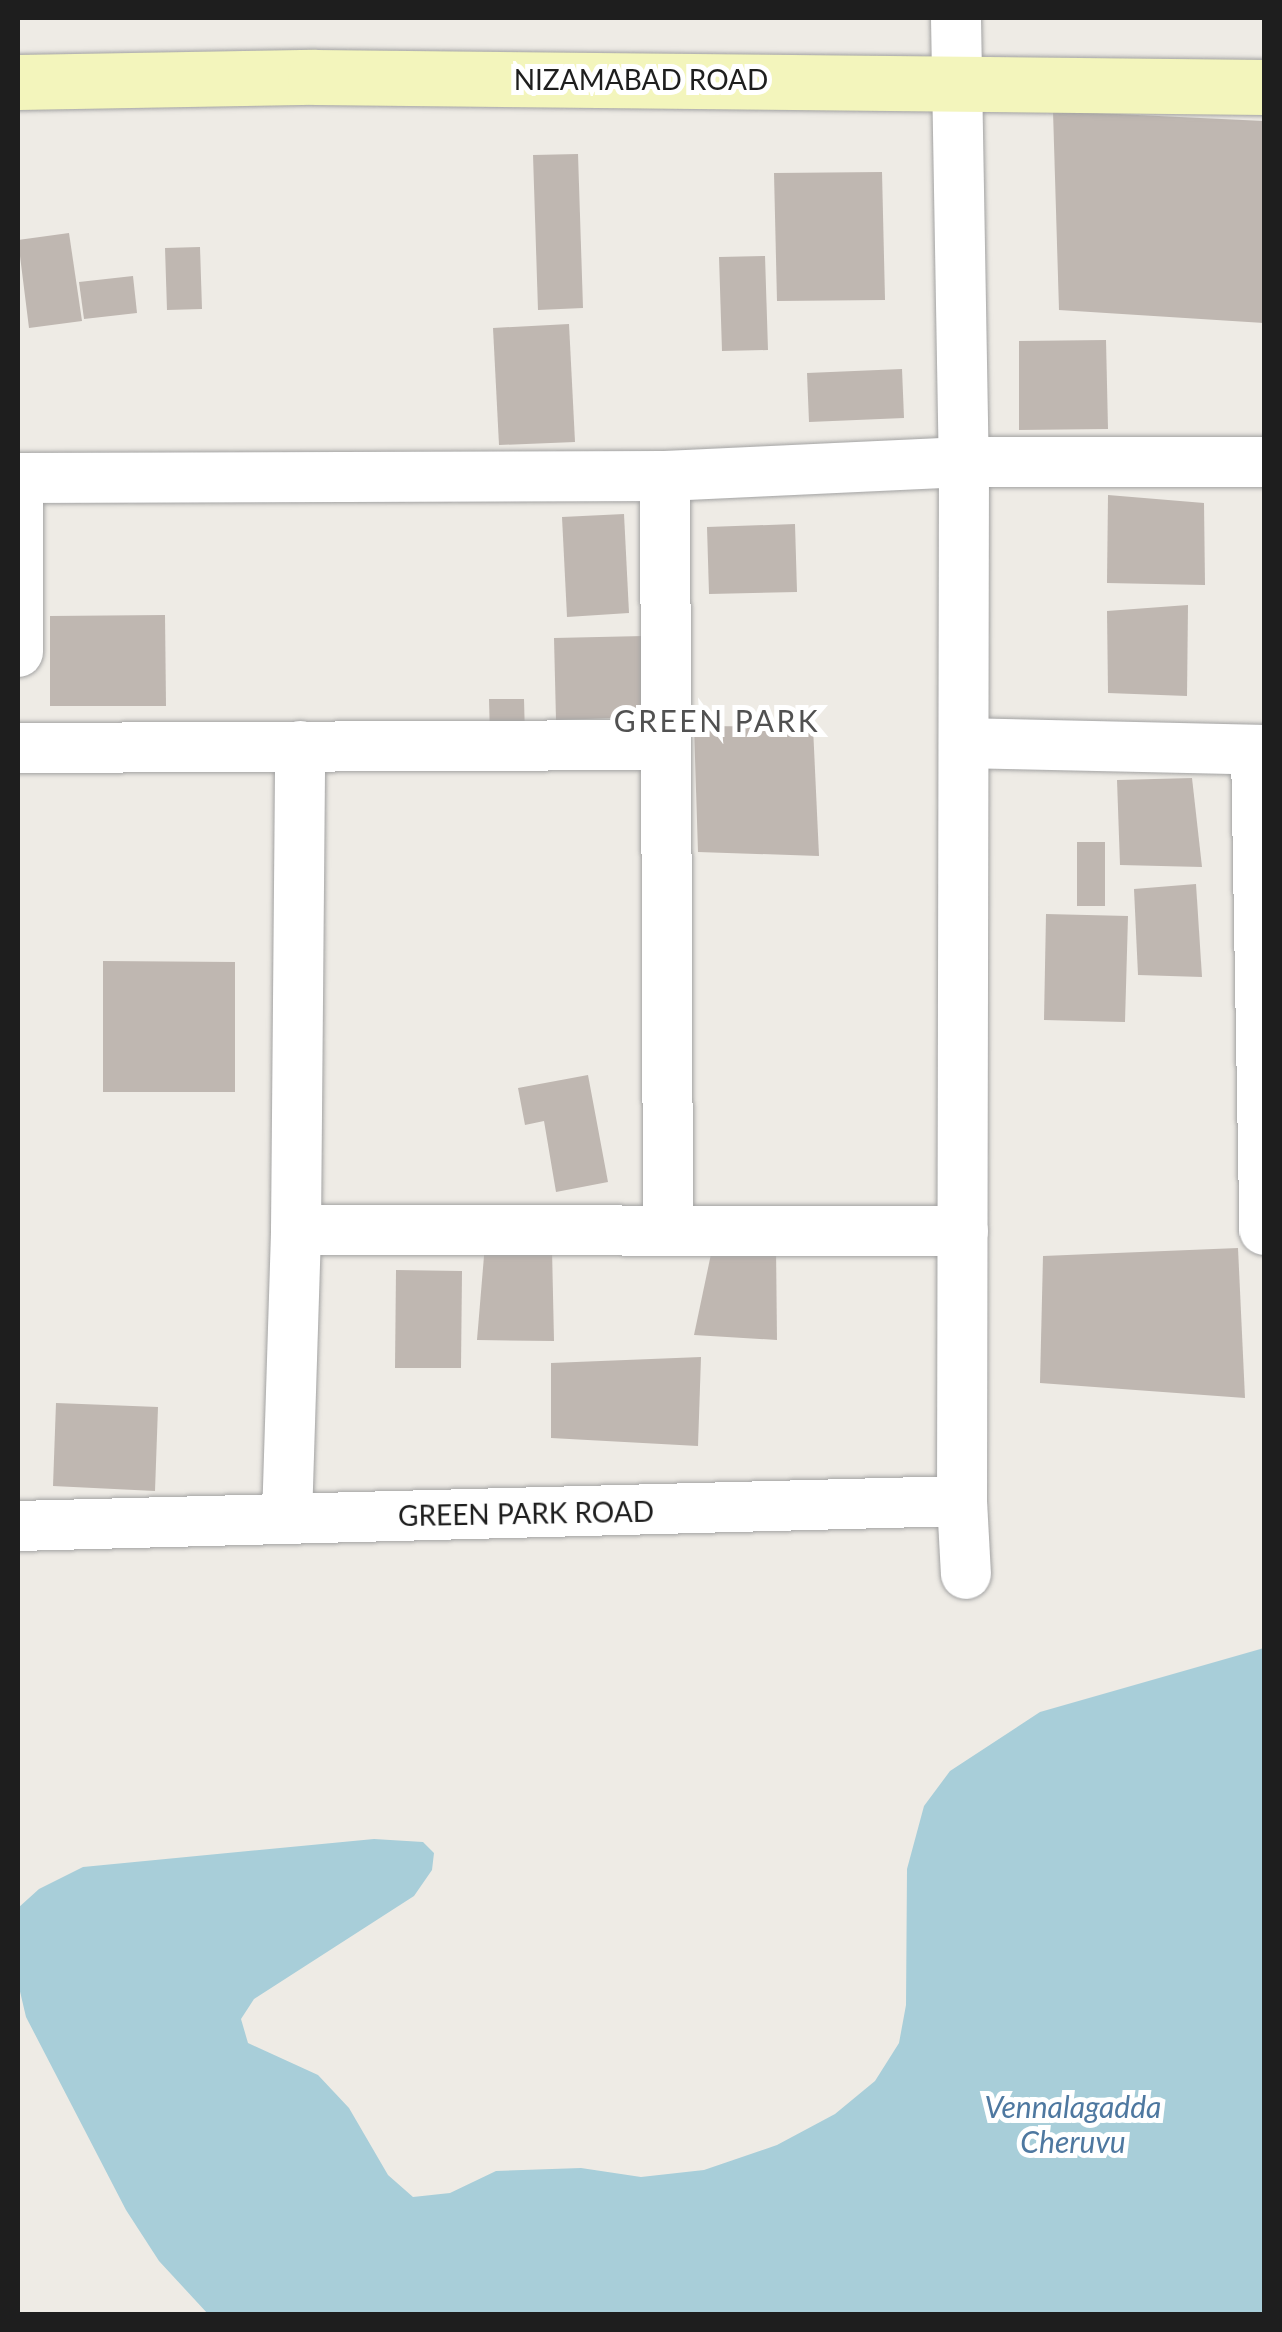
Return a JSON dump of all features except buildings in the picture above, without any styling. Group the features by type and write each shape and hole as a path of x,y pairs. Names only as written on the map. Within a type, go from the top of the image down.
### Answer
{"main road":[{"name":"NIZAMABAD ROAD","path":"18,82 315,77 1264,87"}],"street":[{"path":"956,18 964,462 962,1501 966,1574"},
{"path":"18,652 18,478 665,476 964,462 1264,462"},
{"path":"665,476 668,1230"},
{"path":"964,743 1260,750 1264,1230"},
{"path":"18,748 666,745"},
{"path":"287,1519 296,1230 300,746"},
{"path":"296,1230 963,1231"},
{"name":"GREEN PARK ROAD","path":"18,1526 962,1501"}],"water":[{"name":"Vennalagadda Cheruvu","path":"1264,1648 1264,2314 208,2314 159,2261 126,2210 26,2017 18,1983 18,1908 39,1889 83,1867 374,1839 423,1842 434,1853 432,1870 414,1896 254,1999 241,2019 248,2043 318,2075 349,2108 388,2175 413,2197 450,2193 496,2171 581,2168 641,2177 704,2170 777,2145 835,2114 875,2081 899,2043 906,2005 907,1869 924,1806 950,1771 1040,1712"}],"district":[{"name":"GREEN PARK","path":"717,720"}]}
